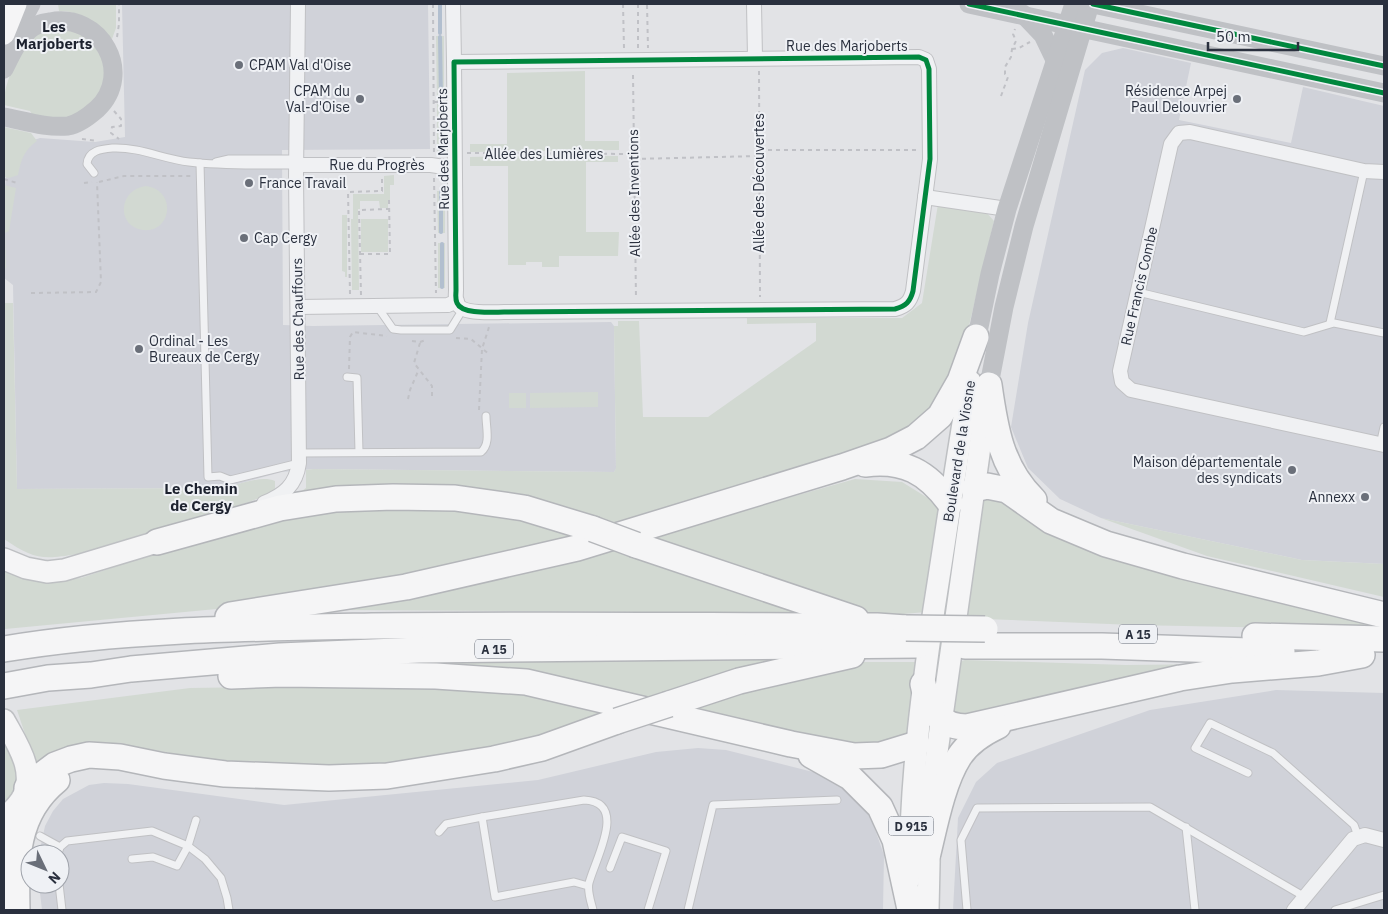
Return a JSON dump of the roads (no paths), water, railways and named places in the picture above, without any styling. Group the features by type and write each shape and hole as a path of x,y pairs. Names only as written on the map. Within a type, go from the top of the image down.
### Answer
{"highway":[{"path":"218,628 230,615 406,587 577,548 842,467 907,442 932,424 946,407 960,381 976,337"},
{"path":"980,383 1005,458 1011,470 1026,492 1044,510 1072,531"},
{"path":"842,467 889,464 912,468 933,483 950,503"},
{"path":"974,489 986,486 1007,490 1023,500 1040,515 1072,531 1106,544 1183,566 1384,615"},
{"path":"157,542 280,508 336,499 392,497 455,498 524,508 593,529 877,626"},
{"name":"A 15","path":"4,649 52,641 218,628 877,626 908,639 965,646 1102,646 1373,655"},
{"name":"A 15","path":"4,686 48,678 91,675 131,668 280,656 419,650 908,639 985,629 1054,633 1384,639"},
{"path":"27,788 55,765 89,755 120,757 164,766 225,774 329,778 386,776 494,759 542,748 739,681 908,639"},
{"path":"923,684 929,705 941,719 954,725 968,727 1180,678 1232,670 1318,663 1373,655"},
{"path":"91,675 134,679 282,674 436,676 526,682 791,744 854,756 881,755 916,744"},
{"path":"928,853 946,789 959,757 972,743 984,734 1025,713"},
{"path":"791,744 850,777 880,807 896,840 916,910"},
{"path":"17,910 16,878 19,846 27,818 34,804 46,790 60,778 78,770 103,763 164,766"}],"main road":[{"path":"4,34 16,4"},
{"path":"4,55 31,4"},
{"path":"969,4 1384,93"},
{"name":"Boulevard de la Viosne","path":"916,910 911,815 916,744 950,503 980,383 1004,306 1014,262 1069,72 1075,26 1074,4"},
{"path":"1092,4 1128,8 1384,66"},
{"name":"Boulevard de la Viosne","path":"916,910 928,853 941,719 974,489 980,383 976,337 1007,209 1055,60 1075,26 1092,4"},
{"path":"1022,14 1043,35 1055,60"},
{"path":"4,69 14,50 30,29 38,24 60,20 73,21 87,28 100,39 106,46 110,56 113,74 113,82 107,99 93,113 69,126 51,126 4,117"},
{"path":"1069,72 1082,55 1093,45 1115,34"},
{"path":"965,554 950,503 974,489"},
{"path":"4,559 26,568 48,572 64,570 157,542"},
{"path":"4,546 14,555 27,562 47,566 112,556"},
{"path":"916,744 935,730 941,719"},
{"path":"4,720 26,763 29,775 27,788 18,805 6,815 4,843 13,910"}],"street":[{"name":"Rue des Chauffours","path":"157,542 270,500 280,495 295,480 299,458 298,4"},
{"name":"Rue des Marjoberts","path":"453,4 455,175 460,305 475,311 504,312 895,309 904,306 911,298 930,151 929,69 928,62 924,58 454,62"},
{"path":"754,4 757,58"},
{"name":"Rue Francis Combe","path":"1382,445 1131,390 1122,382 1120,372 1171,144 1179,134 1190,132 1364,171 1384,172"},
{"name":"Rue du Progrès","path":"297,162 434,165 444,167 455,175"},
{"path":"925,197 1007,209"},
{"path":"298,308 460,305"},
{"path":"1294,910 1348,842 1358,836 1365,835 1384,840"}],"lane":[{"path":"94,172 86,164 91,154 102,150 121,148 142,151 185,162 211,163 229,159 297,162"},
{"path":"200,163 208,477 220,476 230,480 299,458 359,452 481,452 486,447 487,442 486,416"},
{"path":"1330,323 1364,171"},
{"path":"1138,292 1304,332 1330,323 1339,323 1384,333"},
{"path":"377,306 395,330 450,330 460,305"},
{"path":"348,373 357,378 359,452"},
{"path":"1382,445 1384,427"},
{"path":"1248,773 1195,748 1210,723 1273,753 1354,824 1358,836"},
{"path":"439,832 446,824 592,800 599,804 607,813 608,826 588,886 593,910"},
{"path":"688,910 713,805 836,800"},
{"path":"967,910 961,840 977,808 1150,807 1305,897"},
{"path":"482,817 495,896 574,882 588,886"},
{"path":"132,859 153,857 178,866 188,846 196,820"},
{"path":"1186,827 1195,910"},
{"path":"64,844 66,841 152,831 188,846 205,859 221,878 229,910"},
{"path":"40,836 50,844"},
{"path":"610,868 622,837 666,852 648,910"},
{"path":"60,894 62,910"},
{"path":"1335,910 1384,895"}],"waterway":[{"path":"440,4 440,33"},
{"path":"440,37 441,100"},
{"path":"441,104 441,152"},
{"path":"441,191 441,232"},
{"path":"442,244 442,287"}],"place":[{"name":"CPAM Val d'Oise","path":"239,65"},
{"name":"CPAM du Val-d'Oise","path":"360,99"},
{"name":"Résidence Arpej Paul Delouvrier","path":"1237,99"},
{"name":"France Travail","path":"249,183"},
{"name":"Cap Cergy","path":"244,238"},
{"name":"Ordinal - Les Bureaux de Cergy","path":"139,349"},
{"name":"Maison départementale des syndicats","path":"1292,470"},
{"name":"Annexx","path":"1365,497"}],"district":[{"name":"Les Marjoberts","path":"54,34"},
{"name":"Le Chemin de Cergy","path":"201,496"}]}
